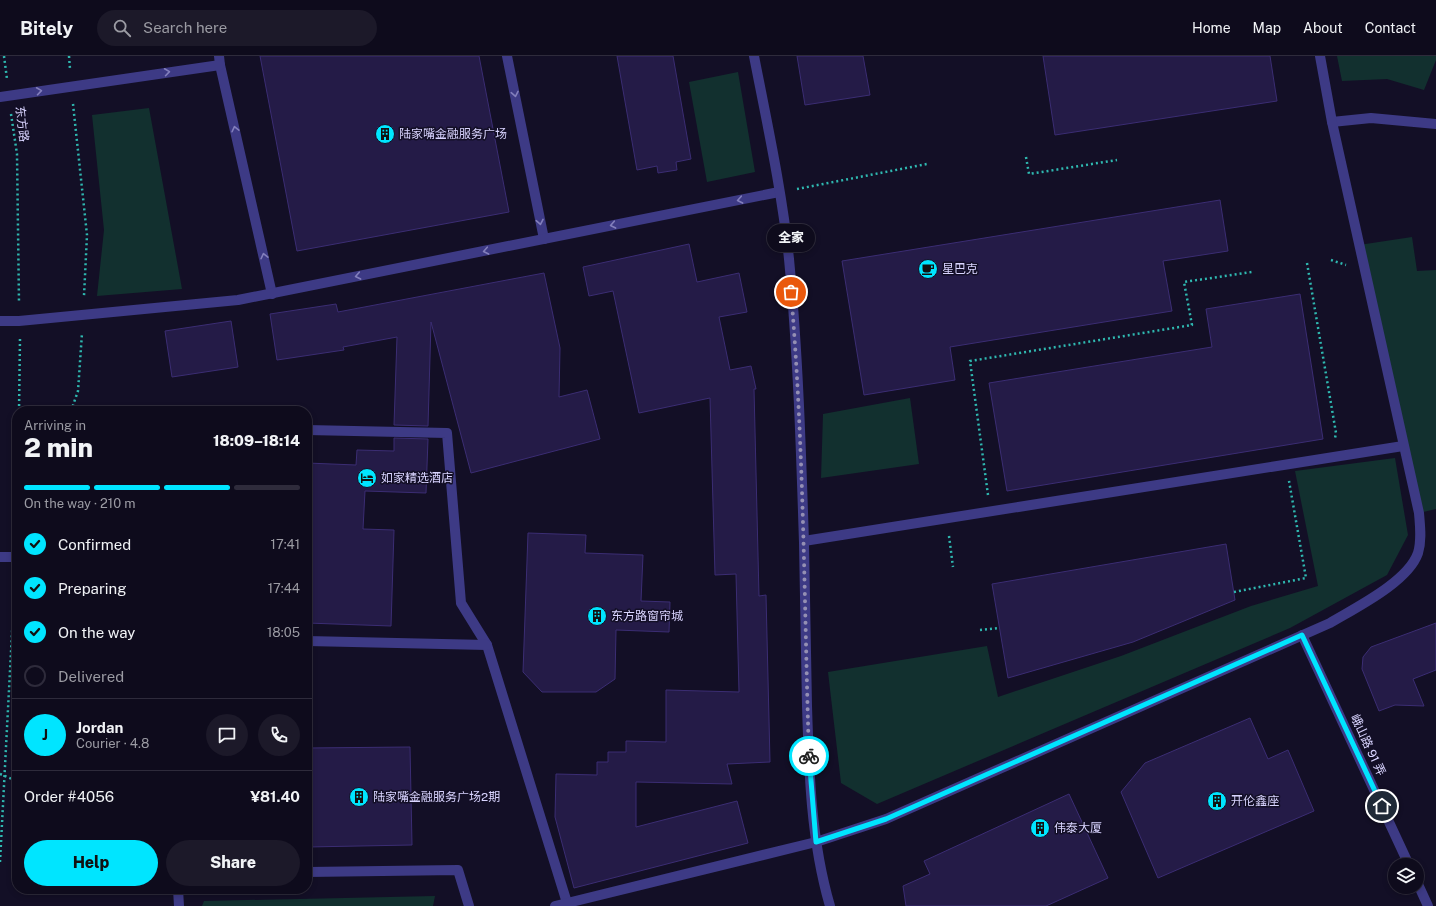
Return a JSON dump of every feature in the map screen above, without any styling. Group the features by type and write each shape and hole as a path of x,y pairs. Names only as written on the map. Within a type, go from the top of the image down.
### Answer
{"street":[{"path":"507,56 544,239"},
{"path":"754,56 779,192 788,253 795,339 804,541 809,765 816,842 830,906"},
{"path":"556,906 816,842 886,819 1330,623 1370,600 1392,584 1410,568 1418,553 1421,536 1419,513 1332,122 1320,56"},
{"path":"5,97 71,87 220,60 272,294"},
{"path":"1332,122 1371,118 1436,124"},
{"path":"0,321 20,321 238,300 779,192"},
{"path":"312,430 447,434 461,603 487,645 568,904"},
{"path":"804,541 1403,446"},
{"path":"0,557 12,557"},
{"name":"峨山路 91 弄","path":"1302,635 1406,858"},
{"path":"312,641 487,645"},
{"path":"312,872 458,870 469,906"},
{"path":"178,894 179,906"},
{"path":"1422,894 1428,906"}],"path":[{"name":"东方路","path":"4,56 5,97 17,154 20,321 19,406"},
{"path":"69,56 87,235 78,391 73,406"},
{"path":"1026,158 1029,174 1117,160"},
{"path":"779,192 927,164"},
{"path":"1307,263 1336,434 1330,458"},
{"path":"990,511 970,362 1192,325 1184,282 1252,272"},
{"path":"1234,592 1306,578 1286,465"},
{"path":"946,518 953,567"},
{"path":"980,630 1000,628"},
{"path":"0,862 12,637"},
{"path":"0,774 12,779"}],"green space":[{"path":"1337,56 1436,56 1436,60 1424,90 1387,79 1342,81"},
{"path":"738,72 755,172 707,182 689,82"},
{"path":"149,108 182,289 97,296 104,230 92,115"},
{"path":"1412,237 1417,271 1436,270 1436,509 1419,513 1359,245"},
{"path":"910,398 919,464 821,478 823,414"},
{"path":"1395,458 1408,535 1387,575 1290,628 877,804 841,783 828,672 987,646 998,697 1121,656 1251,606 1318,586 1295,471"},
{"path":"435,896 433,906 202,906 204,901"}],"building":[{"name":"陆家嘴金融服务广场","path":"260,56 479,56 509,212 297,251"},
{"path":"617,56 673,56 691,159 676,162 677,170 658,173 657,166 637,170"},
{"path":"797,56 863,56 870,95 805,105"},
{"path":"1043,56 1270,56 1277,101 1055,135"},
{"path":"1220,200 1228,251 1163,261 1172,311 950,347 955,380 864,395 842,261"},
{"path":"689,244 697,282 739,273 747,312 719,317 730,370 751,366 756,389 754,389 759,596 766,595 770,762 727,764 732,784 636,782 636,827 737,801 748,843 574,888 555,817 556,774 597,775 597,762 608,762 608,752 626,752 626,741 666,742 666,690 739,692 736,574 715,575 710,398 639,413 613,291 589,296 583,267"},
{"path":"544,273 560,348 559,397 587,390 600,439 471,473 431,322 428,426 394,425 397,337 343,347 344,350 277,360 270,314 336,304 338,312"},
{"path":"1300,294 1323,439 1007,491 989,383 1212,347 1206,309"},
{"path":"231,321 238,367 172,377 165,331"},
{"path":"394,438 428,439 426,493 365,491 363,529 394,530 391,626 312,623 312,463 356,465 357,450 394,451"},
{"name":"东方路窗帘城","path":"528,533 586,535 585,553 643,555 641,601 670,602 669,632 616,630 615,679 596,692 542,692 523,672"},
{"path":"1226,544 1235,600 1133,642 1008,678 992,584"},
{"path":"1436,623 1436,670 1413,679 1424,706 1395,705 1379,711 1362,669 1363,657 1371,647"},
{"name":"开伦鑫座","path":"1250,718 1268,759 1288,750 1314,811 1158,878 1121,792 1145,763"},
{"name":"陆家嘴金融服务广场2期","path":"410,747 412,845 312,847 312,748"},
{"name":"伟泰大厦","path":"1069,794 1108,878 1046,906 906,906 903,886 930,874 924,861"}],"way so far":[{"path":"791,292 795,339 804,541 809,756"}],"place":[{"name":"陆家嘴金融服务广场","path":"385,134"},
{"name":"星巴克","path":"928,269"},
{"name":"全家","path":"791,292"},
{"name":"如家精选酒店","path":"367,478"},
{"name":"东方路窗帘城","path":"597,616"},
{"name":"陆家嘴金融服务广场2期","path":"359,797"},
{"name":"开伦鑫座","path":"1217,801"},
{"name":"伟泰大厦","path":"1040,828"}],"route":[{"path":"809,756 812,812 816,842 886,819 1302,635 1382,806"}]}
